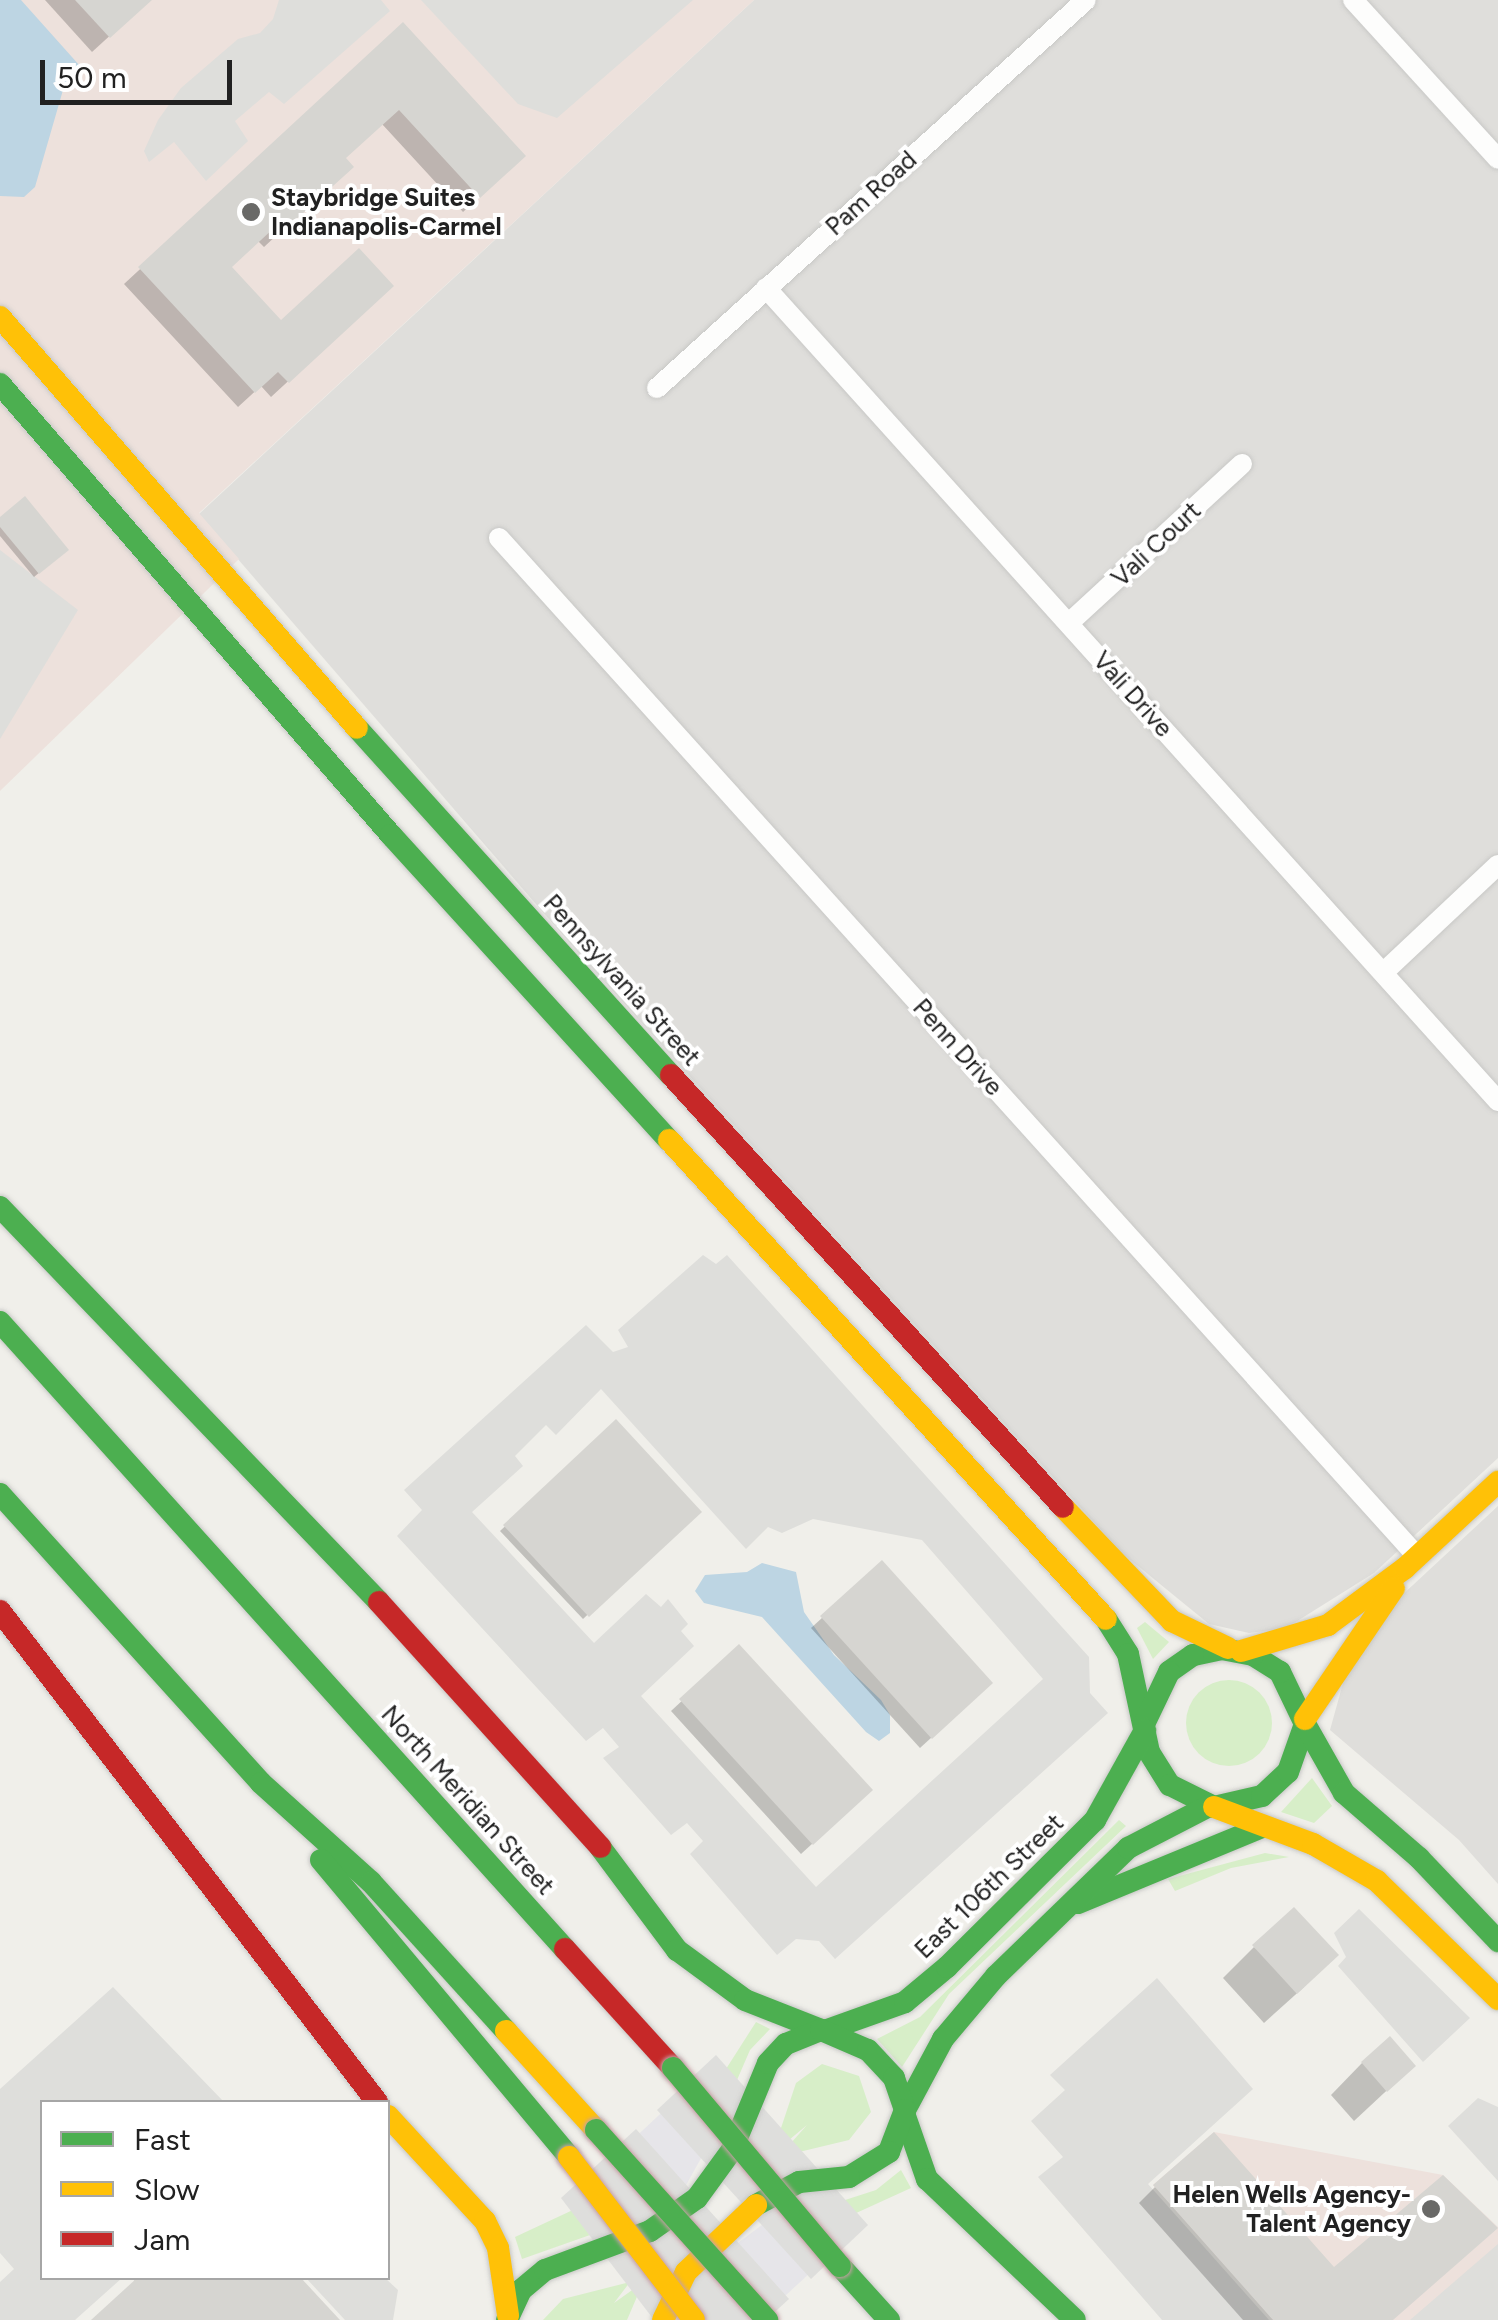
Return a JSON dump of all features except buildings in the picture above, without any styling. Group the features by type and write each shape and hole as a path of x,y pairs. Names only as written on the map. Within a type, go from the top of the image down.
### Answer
{"main road":[{"name":"Pennsylvania Street","path":"0,316 328,696 1132,1583 1172,1621 1236,1650"},
{"path":"0,384 391,835 1113,1627 1128,1654 1161,1776 1180,1794 1260,1828 1314,1844 1377,1881 1498,1999"},
{"path":"0,1207 482,1710 583,1824 677,1950 745,2000 824,2030 880,2060 905,2113 926,2180 1074,2320"},
{"name":"North Meridian Street","path":"0,1322 672,2068 889,2320"},
{"path":"1145,1726 1152,1696 1169,1672 1194,1655 1236,1650 1328,1625 1411,1562 1498,1482"},
{"path":"0,1494 261,1783 356,1906 569,2157 694,2320"},
{"path":"663,2320 686,2272 768,2194 872,2167 889,2152 944,2039 986,1988 1078,1902 1128,1848 1212,1806 1246,1803 1277,1786 1297,1757 1305,1721 1411,1562"},
{"path":"0,1611 375,2100"},
{"path":"1236,1650 1280,1672 1344,1793 1419,1858 1498,1941"},
{"name":"East 106th Street","path":"507,2318 521,2290 545,2270 606,2252 697,2198 732,2150 768,2064 786,2044 905,2002 947,1967 1095,1820 1145,1726"},
{"path":"261,1783 371,1882 767,2320"},
{"path":"1078,1902 1230,1846 1260,1828"},
{"path":"390,2118 486,2221 498,2248 507,2318"}],"street":[{"name":"Pam Road","path":"657,388 1086,0"},
{"path":"1354,0 1498,159"},
{"name":"Vali Drive","path":"766,288 1498,1101"},
{"name":"Vali Court","path":"1069,623 1242,464"},
{"name":"Penn Drive","path":"499,538 1411,1562"},
{"path":"1384,971 1498,866"}],"shaded area":[{"path":"0,0 754,0 199,513 239,559 0,791"},
{"path":"279,0 381,0 390,11 284,104 269,92 235,121 248,141 206,181 174,142 149,162 144,151 158,120 181,88 238,39 260,33 273,19"},
{"path":"421,0 693,0 557,118 518,104"},
{"path":"754,0 1498,0 1498,1458 1374,1573 1286,1628 1249,1633 1209,1624 1122,1553 580,955 199,514"},
{"path":"0,550 78,610 0,739"},
{"path":"703,1255 716,1264 727,1255 1089,1657 1090,1693 1108,1713 835,1959 819,1941 796,1939 777,1955 690,1854 703,1841 687,1823 671,1835 603,1758 619,1747 603,1728 586,1741 397,1536 422,1510 404,1490 586,1325 613,1352 628,1347 618,1330","holes":["601,1389 746,1549 768,1527 782,1533 813,1519 922,1540 1043,1679 816,1887 641,1696 694,1646 681,1631 688,1624 668,1599 661,1607 646,1594 594,1643 472,1512 523,1466 515,1456 546,1425 556,1435"]},
{"path":"1498,1506 1498,1884 1459,1840 1330,1730 1345,1676 1399,1598"},
{"path":"1359,1909 1470,2018 1423,2062 1338,1966 1346,1957 1334,1933"},
{"path":"1157,1978 1253,2089 1148,2184 1269,2320 1162,2320 1038,2177 1063,2157 1031,2121 1065,2090 1050,2075"},
{"path":"113,1987 222,2100 40,2100 40,2280 120,2280 75,2320 0,2320 0,2282 14,2269 0,2253 0,2089"},
{"path":"718,2060 724,2117 685,2187 567,2201"},
{"path":"1478,2098 1498,2107 1498,2181 1448,2126"},
{"path":"1214,2132 1443,2175 1498,2227 1498,2320 1273,2320 1153,2185"},
{"path":"766,2222 863,2224 759,2320 738,2243"},
{"path":"1498,2244 1498,2320 1410,2320"},
{"path":"308,2280 387,2280 398,2290 393,2320 345,2320"}],"green space":[{"path":"1145,1622 1169,1642 1153,1659 1137,1628"},
{"path":"1229,1680 1246,1683 1260,1692 1269,1706 1269,1740 1260,1754 1246,1763 1229,1766 1212,1763 1198,1754 1189,1740 1186,1723 1189,1706 1198,1692 1212,1683"},
{"path":"1312,1778 1332,1806 1314,1823 1281,1812"},
{"path":"1119,1820 1126,1826 949,1994 902,2067 877,2039 920,2017"},
{"path":"1265,1853 1289,1857 1231,1868 1175,1891 1168,1879"},
{"path":"756,2022 770,2029 750,2050 737,2080 726,2069"},
{"path":"822,2064 859,2076 871,2112 849,2140 799,2152 791,2143 807,2125 789,2140 780,2131 796,2083"},
{"path":"901,2170 911,2188 854,2214 842,2201 876,2190"},
{"path":"575,2209 590,2235 522,2259 515,2237"},
{"path":"630,2282 614,2303 635,2288 639,2292 627,2320 543,2320 563,2299"}],"water":[{"path":"0,0 21,0 80,66 63,90 35,187 24,197 0,196"},
{"path":"762,1563 796,1572 804,1612 834,1655 881,1700 890,1715 890,1733 879,1741 866,1732 762,1617 704,1603 695,1591 705,1575 747,1572"}],"pier":[{"path":"716,2055 868,2225 811,2279 657,2110"},
{"path":"636,2129 789,2299 766,2320 654,2320 561,2198"}],"traffic: fast":[{"path":"0,384 391,835 669,1140"},
{"path":"357,728 671,1075"},
{"path":"0,1207 379,1602"},
{"path":"0,1322 565,1949"},
{"path":"0,1494 261,1783 371,1882 506,2031"},
{"path":"1106,1619 1128,1654 1149,1752 1170,1785 1214,1807 1262,1796 1288,1772 1305,1724 1280,1672 1253,1655 1222,1649 1193,1655 1169,1672 1145,1722"},
{"path":"1305,1724 1344,1793 1419,1858 1498,1941"},
{"path":"827,2030 905,2002 947,1967 1095,1820 1145,1730"},
{"path":"905,2110 943,2039 996,1976 1128,1848 1209,1806"},
{"path":"1078,1903 1260,1828"},
{"path":"600,1847 677,1950 745,2000 821,2030"},
{"path":"321,1860 569,2157"},
{"path":"507,2320 521,2290 545,2270 650,2231 697,2198 732,2150 768,2063 786,2044 821,2030 868,2050 894,2078 905,2110 889,2152 849,2177 799,2182 756,2205"},
{"path":"673,2068 840,2266"},
{"path":"905,2116 927,2179 1075,2320"},
{"path":"596,2130 767,2320"},
{"path":"840,2266 889,2320"}],"traffic: slow":[{"path":"0,317 357,728"},
{"path":"669,1140 1106,1619"},
{"path":"1241,1651 1328,1625 1405,1568 1498,1482"},
{"path":"1063,1507 1172,1621 1228,1648"},
{"path":"1305,1719 1394,1588"},
{"path":"1214,1807 1313,1844 1377,1881 1498,1999"},
{"path":"506,2031 596,2130"},
{"path":"390,2118 485,2221 498,2248 508,2315"},
{"path":"569,2157 694,2320"},
{"path":"663,2320 686,2272 756,2205"}],"traffic: jam":[{"path":"671,1075 1063,1507"},
{"path":"379,1602 600,1847"},
{"path":"0,1611 375,2100"},
{"path":"565,1949 673,2068"}],"place":[{"name":"Staybridge Suites Indianapolis-Carmel","path":"251,212"},
{"name":"Helen Wells Agency- Talent Agency","path":"1431,2209"}]}
